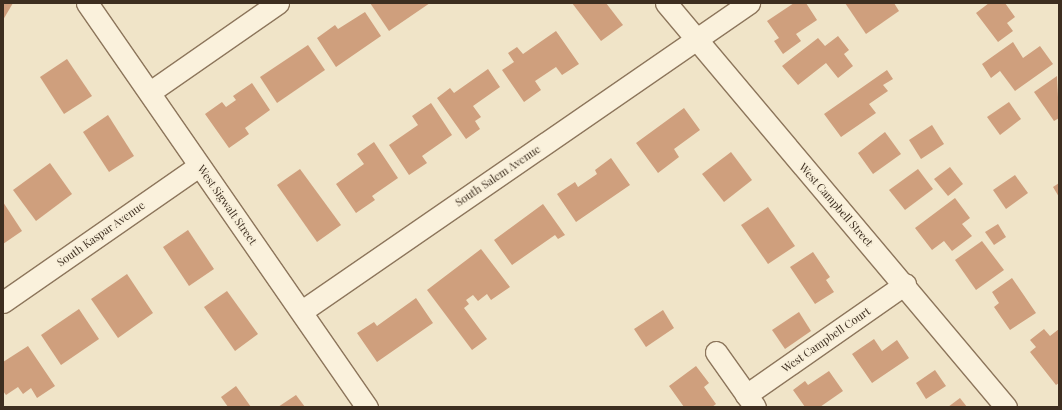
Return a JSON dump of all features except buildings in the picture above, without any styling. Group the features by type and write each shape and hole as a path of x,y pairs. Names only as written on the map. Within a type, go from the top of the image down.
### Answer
{"street":[{"name":"West Sigwalt Street","path":"87,3 150,92 199,166 302,311 367,407"},
{"path":"150,92 278,3"},
{"name":"West Campbell Street","path":"666,3 695,40 905,284 1006,407"},
{"name":"South Salem Avenue","path":"302,311 749,3"},
{"name":"South Kaspar Avenue","path":"3,302 199,166"},
{"name":"West Campbell Court","path":"716,352 751,401 905,284"}]}
